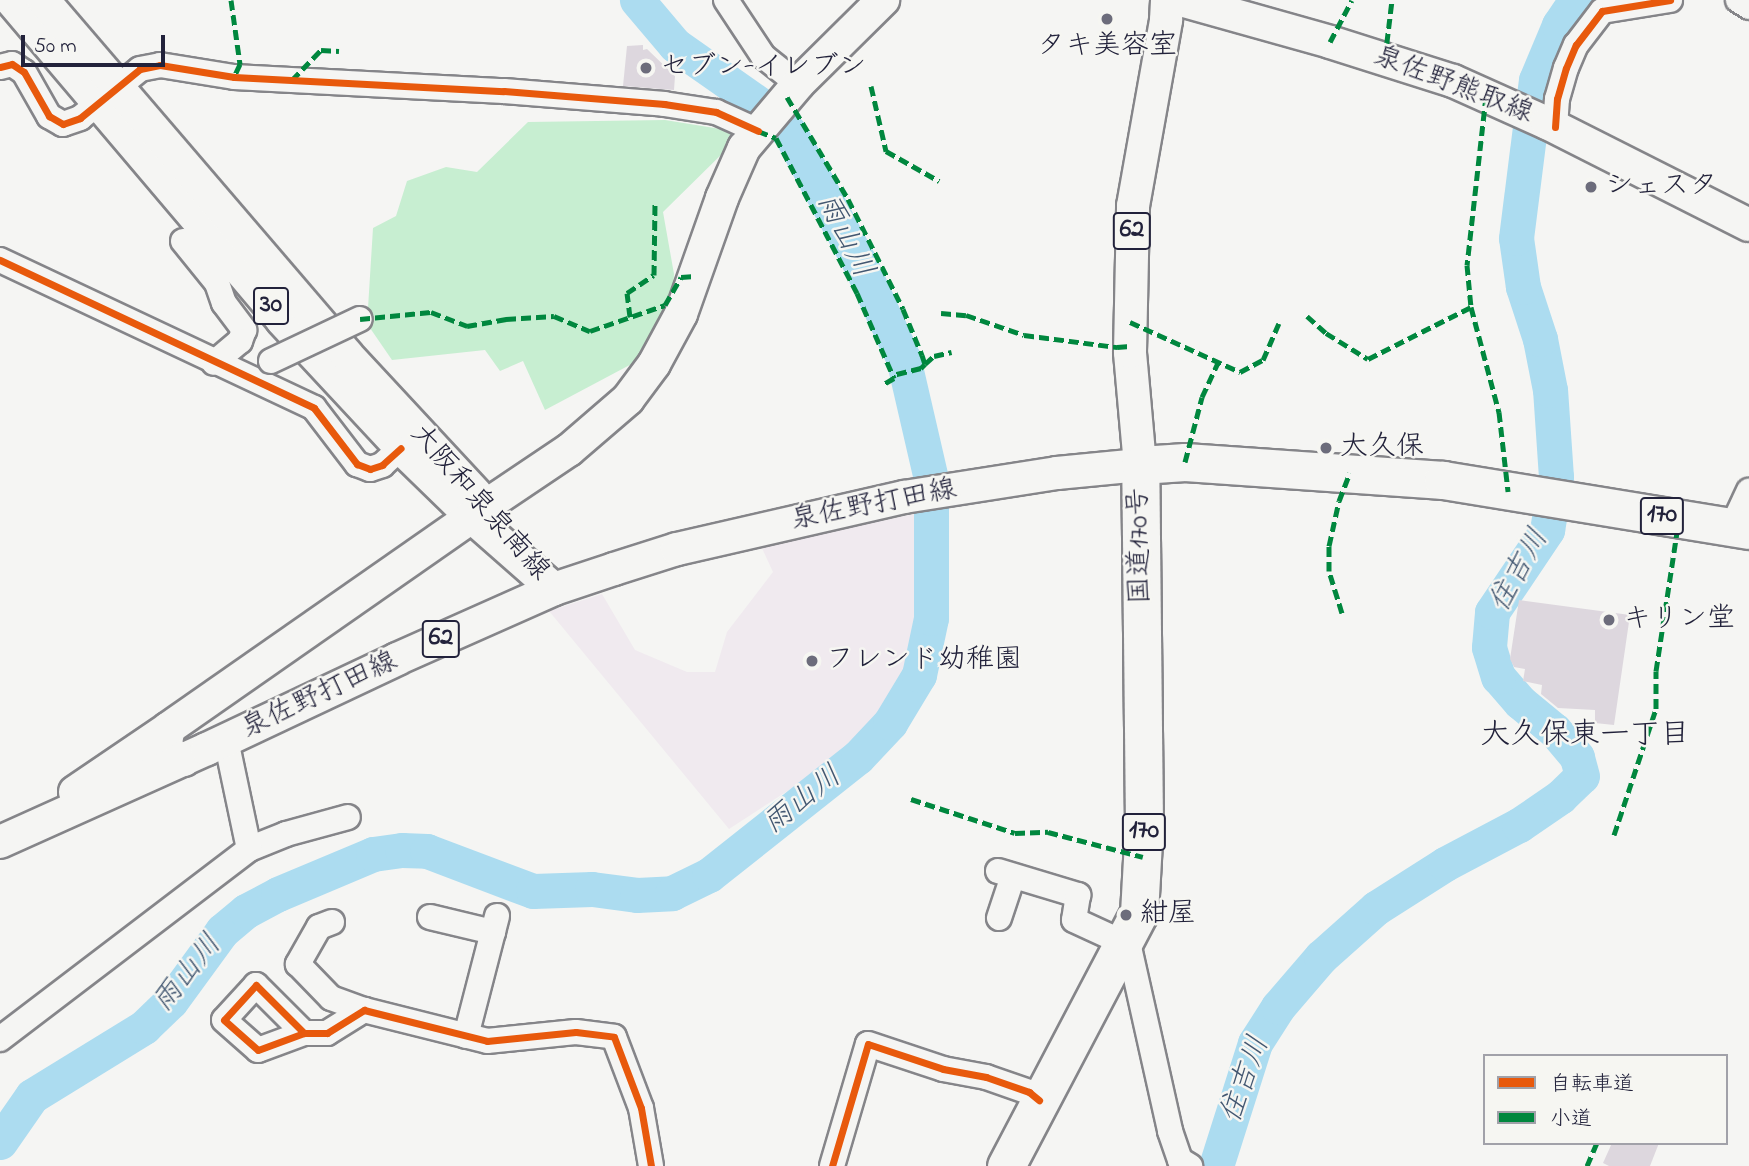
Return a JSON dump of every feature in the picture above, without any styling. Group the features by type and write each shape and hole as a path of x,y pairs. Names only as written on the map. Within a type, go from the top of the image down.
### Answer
{"highway":[{"name":"国道170号","path":"1006,1166 1139,913 1143,866 1140,465 1185,462 1443,480 1740,529"}],"main road":[{"name":"大阪和泉泉南線","path":"11,0 107,94 346,354 479,511 554,589"},
{"name":"大阪和泉泉南線","path":"43,0 107,94 282,320 401,448 479,511"},
{"name":"泉佐野打田線","path":"169,728 603,423 628,399 654,364 681,314 722,198 744,148 776,110 883,0"},
{"name":"62","path":"1140,465 1130,352 1133,206 1166,20 1167,0"},
{"name":"泉佐野熊取線","path":"1181,0 1452,81 1551,125 1749,225"},
{"name":"泉佐野打田線","path":"0,841 184,760 554,589 677,550 904,497 1057,473 1140,465"},
{"name":"62","path":"0,841 169,728"},
{"path":"169,728 166,742 169,754 184,760"}],"street":[{"path":"0,67 12,64 24,72 50,116 64,124 80,118 140,69 160,65 234,77 504,91 664,104 716,113 776,110 763,56 726,0"},
{"path":"1551,125 1566,68 1576,45 1603,6 1670,0"},
{"path":"1738,0 1749,7"},
{"path":"183,241 217,283 223,303 244,330 240,341 214,363"},
{"path":"0,260 314,408 358,464 370,468 382,464 401,448"},
{"path":"257,383 271,361 360,319"},
{"path":"1740,529 1749,491"},
{"path":"226,740 249,849"},
{"path":"0,1039 249,849 286,834 348,817"},
{"path":"999,918 1006,874 1077,895 1074,920 1125,940 1170,1131 1180,1160 1190,1166"},
{"path":"430,917 495,924 466,1036"},
{"path":"332,922 319,927 298,964 331,998 364,1010 486,1041 576,1032 614,1037 641,1108 651,1166"},
{"path":"304,1033 327,1034 364,1010"},
{"path":"832,1166 868,1044 943,1069 986,1077 1029,1092 1039,1100"}],"shaded area":[{"name":"フレンド幼稚園","path":"914,514 921,609 902,675 872,722 809,777 729,829 549,611 602,594 635,650 687,672 715,672 727,632 773,572 761,546"}],"green space":[{"path":"665,120 733,131 729,147 663,212 674,274 672,301 641,359 545,410 523,361 500,371 485,350 392,360 370,328 368,308 373,228 396,216 407,181 446,167 477,172 528,122"}],"building":[{"name":"セブン-イレブン","path":"643,45 643,50 647,49 675,76 674,90 623,86 627,46"},
{"path":"1519,600 1630,615 1614,725 1595,723 1595,710 1558,708 1541,694 1542,685 1523,681 1525,669 1514,667 1510,659"},
{"path":"1611,1145 1658,1145 1650,1166 1609,1166 1603,1163"}],"waterway":[{"name":"雨山川","path":"0,1142 32,1096 144,1027 171,1001 222,931 246,911 278,894 373,854 402,850 427,851 533,891 592,889 637,895 672,893 709,875 858,757 890,723 919,675 931,618 931,479 903,358 859,262 790,133 762,106 675,45 637,0"},
{"name":"住吉川","path":"1216,1166 1255,1043 1278,1007 1321,957 1376,908 1445,864 1519,825 1560,797 1582,776 1577,757 1554,730 1520,702 1498,677 1489,647 1492,612 1547,530 1556,477 1550,390 1540,339 1523,287 1516,238 1536,80 1559,25 1576,0"}],"marked path":[{"path":"231,0 240,64 234,77"},
{"path":"1330,42 1352,0"},
{"path":"1385,58 1392,0"},
{"path":"292,80 321,50 339,51"},
{"path":"871,86 886,151 939,181"},
{"path":"1486,96 1467,265 1471,307 1499,412 1508,491"},
{"path":"787,97 848,199 903,309 922,355 925,364 921,368 893,375"},
{"path":"758,131 776,138 857,293 894,378 884,384"},
{"path":"630,317 627,293 654,275 655,203"},
{"path":"360,319 431,312 467,326 506,319 554,316 590,331 665,305 681,277 695,276"},
{"path":"1307,316 1326,333 1368,359 1471,307"},
{"path":"941,313 966,315 1024,335 1117,347 1130,346"},
{"path":"1130,322 1240,372 1263,360 1279,323"},
{"path":"925,364 934,356 952,352"},
{"path":"1185,462 1202,397 1218,362"},
{"path":"1342,613 1329,571 1329,546 1339,501 1350,473"},
{"path":"1614,835 1656,709 1656,671 1679,519"},
{"path":"911,799 1015,833 1048,832 1143,857"},
{"path":"1587,1166 1596,1145"}],"cycle path":[{"path":"1555,127 1557,99 1566,68 1576,45 1602,11 1670,0"},
{"path":"0,67 12,64 24,72 49,116 63,124 80,118 140,69 160,65 234,77 504,91 664,104 716,112 758,131"},
{"path":"0,260 314,408 357,464 370,469 382,465 401,448"},
{"path":"304,1033 256,985 224,1020 258,1050 304,1033 327,1033 364,1010 487,1041 576,1032 614,1037 641,1108 651,1166"},
{"path":"832,1166 868,1044 943,1069 986,1077 1029,1092 1039,1100"}],"place":[{"name":"タキ美容室","path":"1107,19"},
{"name":"セブン-イレブン","path":"646,68"},
{"name":"シェスタ","path":"1591,187"},
{"name":"大久保","path":"1326,448"},
{"name":"キリン堂","path":"1609,620"},
{"name":"フレンド幼稚園","path":"812,661"},
{"name":"紺屋","path":"1126,915"}],"district":[{"name":"大久保東一丁目","path":"1585,736"}]}
